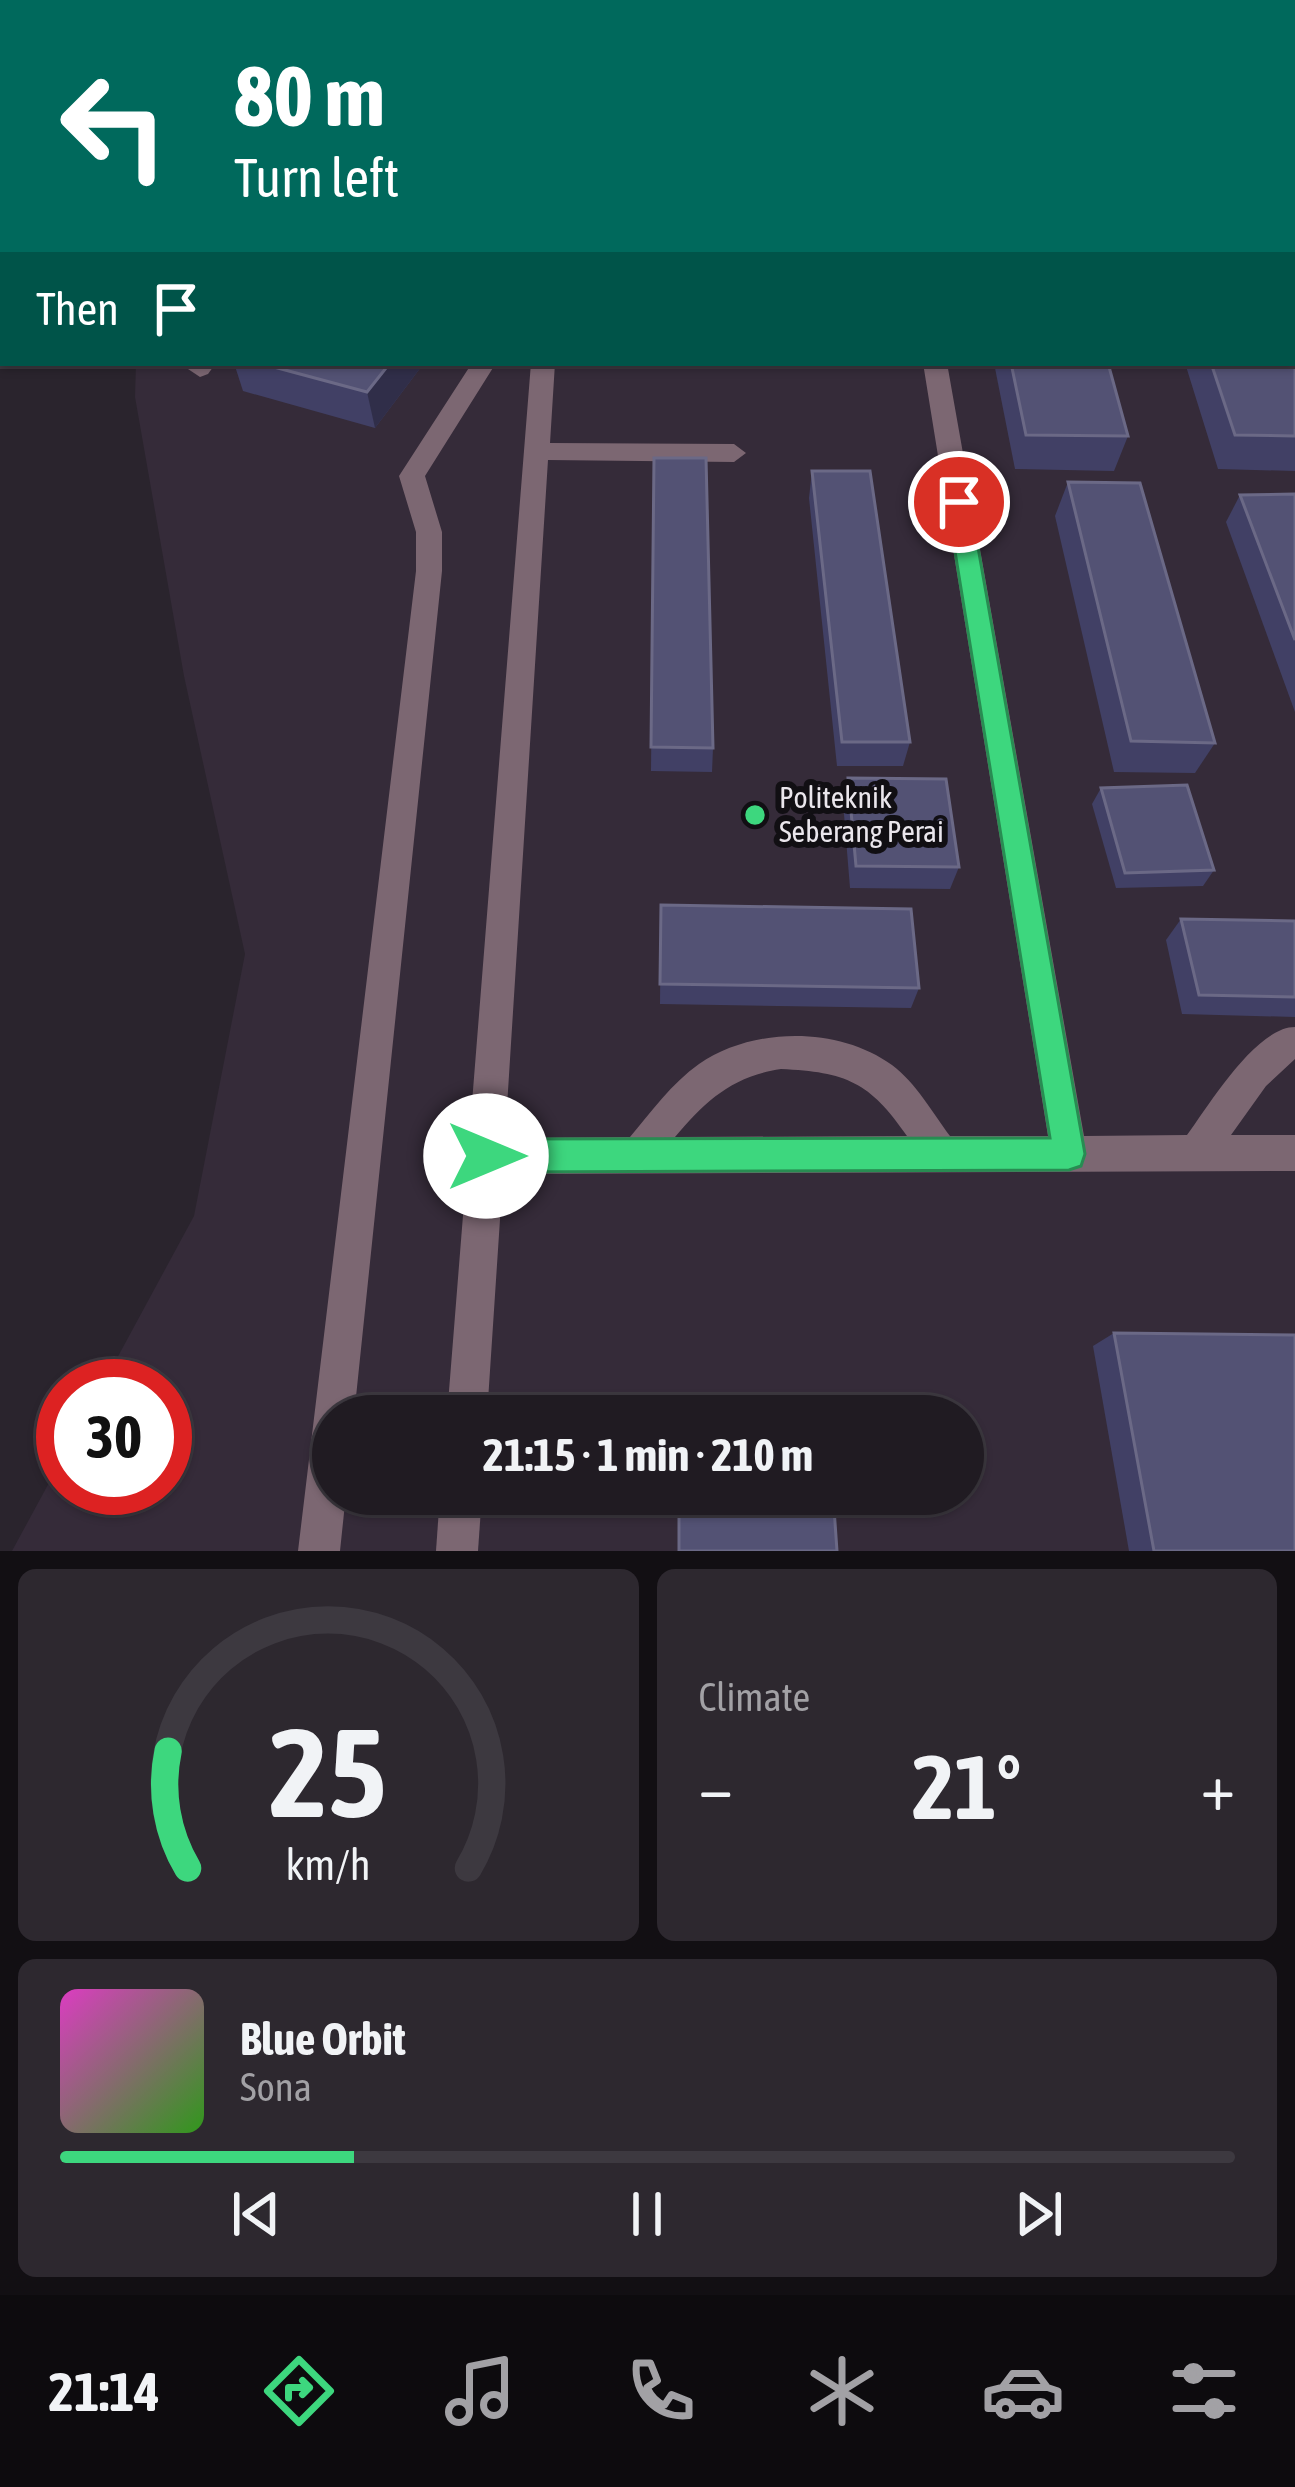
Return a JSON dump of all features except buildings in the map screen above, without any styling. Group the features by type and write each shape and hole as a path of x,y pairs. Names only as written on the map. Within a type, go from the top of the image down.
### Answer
{"street":[{"path":"336,1395 429,571 429,532 413,492 412,476 482,366"},
{"path":"469,1395 543,366"},
{"path":"936,366 1069,1154"},
{"path":"537,452 734,452"},
{"path":"1196,1153 1254,1074 1285,1043 1295,1043"},
{"path":"639,1155 692,1088 742,1055 788,1051 839,1057 883,1080 941,1154"},
{"path":"486,1156 1295,1153"},
{"path":"319,1551 323,1515"},
{"path":"457,1551 460,1515"}],"shaded area":[{"name":"Politeknik Seberang Perai","path":"136,366 1295,366 1295,1551 12,1551 36,1507 36,1515 192,1515 192,1359 117,1359 194,1216 245,954 184,676 135,397"}],"place":[{"name":"Politeknik Seberang Perai","path":"755,815"}],"route":[{"path":"486,1156 1069,1154 959,502"}]}
